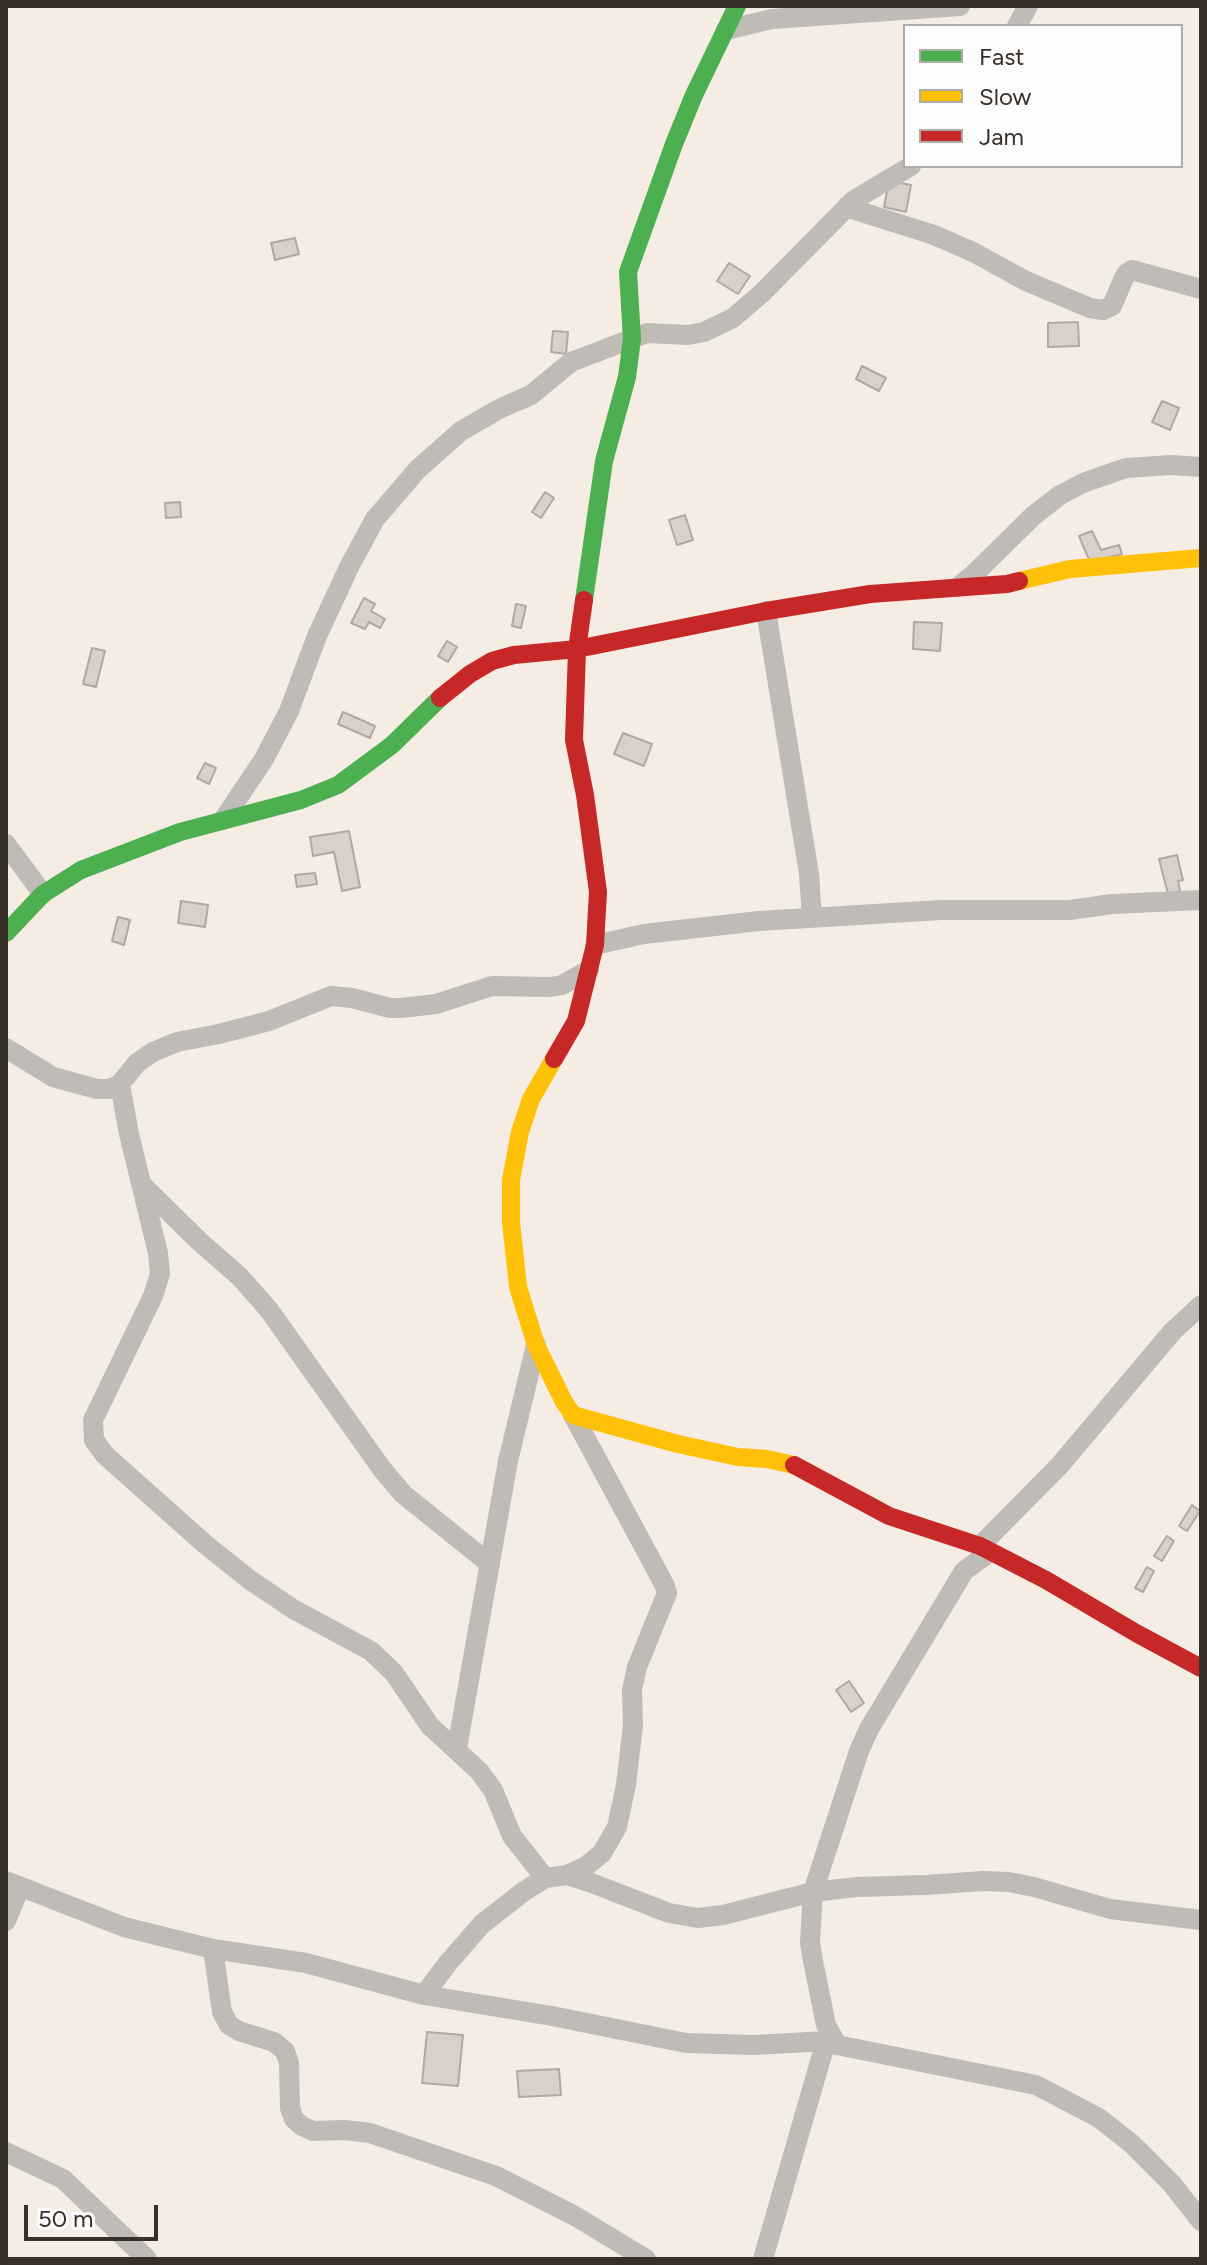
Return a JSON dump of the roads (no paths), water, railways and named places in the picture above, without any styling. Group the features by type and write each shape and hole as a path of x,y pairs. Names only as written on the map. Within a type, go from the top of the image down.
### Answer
{"street":[{"path":"424,1995 482,1924 545,1878 567,1875 585,1867 602,1853 617,1827 626,1785 633,1725 632,1690 637,1667 667,1593 536,1345 518,1287 511,1222 511,1180 520,1132 531,1099 576,1021 595,945 598,892 574,740 577,649 604,461 627,377 632,339 628,272 694,95 737,6"},
{"path":"726,30 772,19 960,6"},
{"path":"1018,24 1028,6"},
{"path":"223,820 264,759 289,711 317,636 375,519 418,469 461,431 531,395 571,362 654,332 688,335 704,332 733,318 854,200 908,168"},
{"path":"846,207 934,235 1026,281 1090,308 1103,310 1112,306 1124,278 1132,270 1201,289"},
{"path":"956,589 1033,516 1060,495 1083,483 1126,468 1201,467"},
{"path":"6,933 43,894 81,870 180,832 301,800 338,785 392,745 442,696 492,661 514,655 577,649 766,611 870,594 1007,584 1070,569 1201,558"},
{"path":"766,611 805,853 812,917"},
{"path":"6,844 43,894"},
{"path":"595,945 644,934 812,917 941,910 1070,910 1112,904 1201,900"},
{"path":"6,1048 53,1077 97,1089 109,1089 120,1084 137,1063 153,1052 177,1042 269,1021 331,996 401,1008 436,1004 492,986 562,985 589,970"},
{"path":"120,1084 160,1274 153,1296 93,1420 94,1440 105,1455 250,1580 293,1609 371,1651 394,1673 430,1726 457,1748 493,1790 512,1836 545,1878"},
{"path":"143,1186 240,1277 269,1310 403,1494 490,1564"},
{"path":"763,2259 831,2043 810,1943 813,1892 869,1729 964,1571 1060,1465 1172,1332 1201,1305"},
{"path":"457,1748 508,1461 536,1345"},
{"path":"573,1415 678,1444 794,1465 889,1516 985,1549 1201,1668"},
{"path":"567,1875 669,1913 698,1918 723,1915 813,1892 857,1887 1009,1882 1110,1909 1201,1920"},
{"path":"6,1921 13,1884 124,1927 213,1949 306,1963 424,1995 552,2016 686,2043 831,2043 1036,2085 1099,2118 1132,2144 1172,2184 1201,2221"},
{"path":"213,1949 222,2012 229,2025 274,2042 285,2051 289,2063 290,2108 294,2119 302,2126 313,2131 370,2133 496,2176 575,2216 646,2259"},
{"path":"6,2152 63,2179 147,2259"}]}
